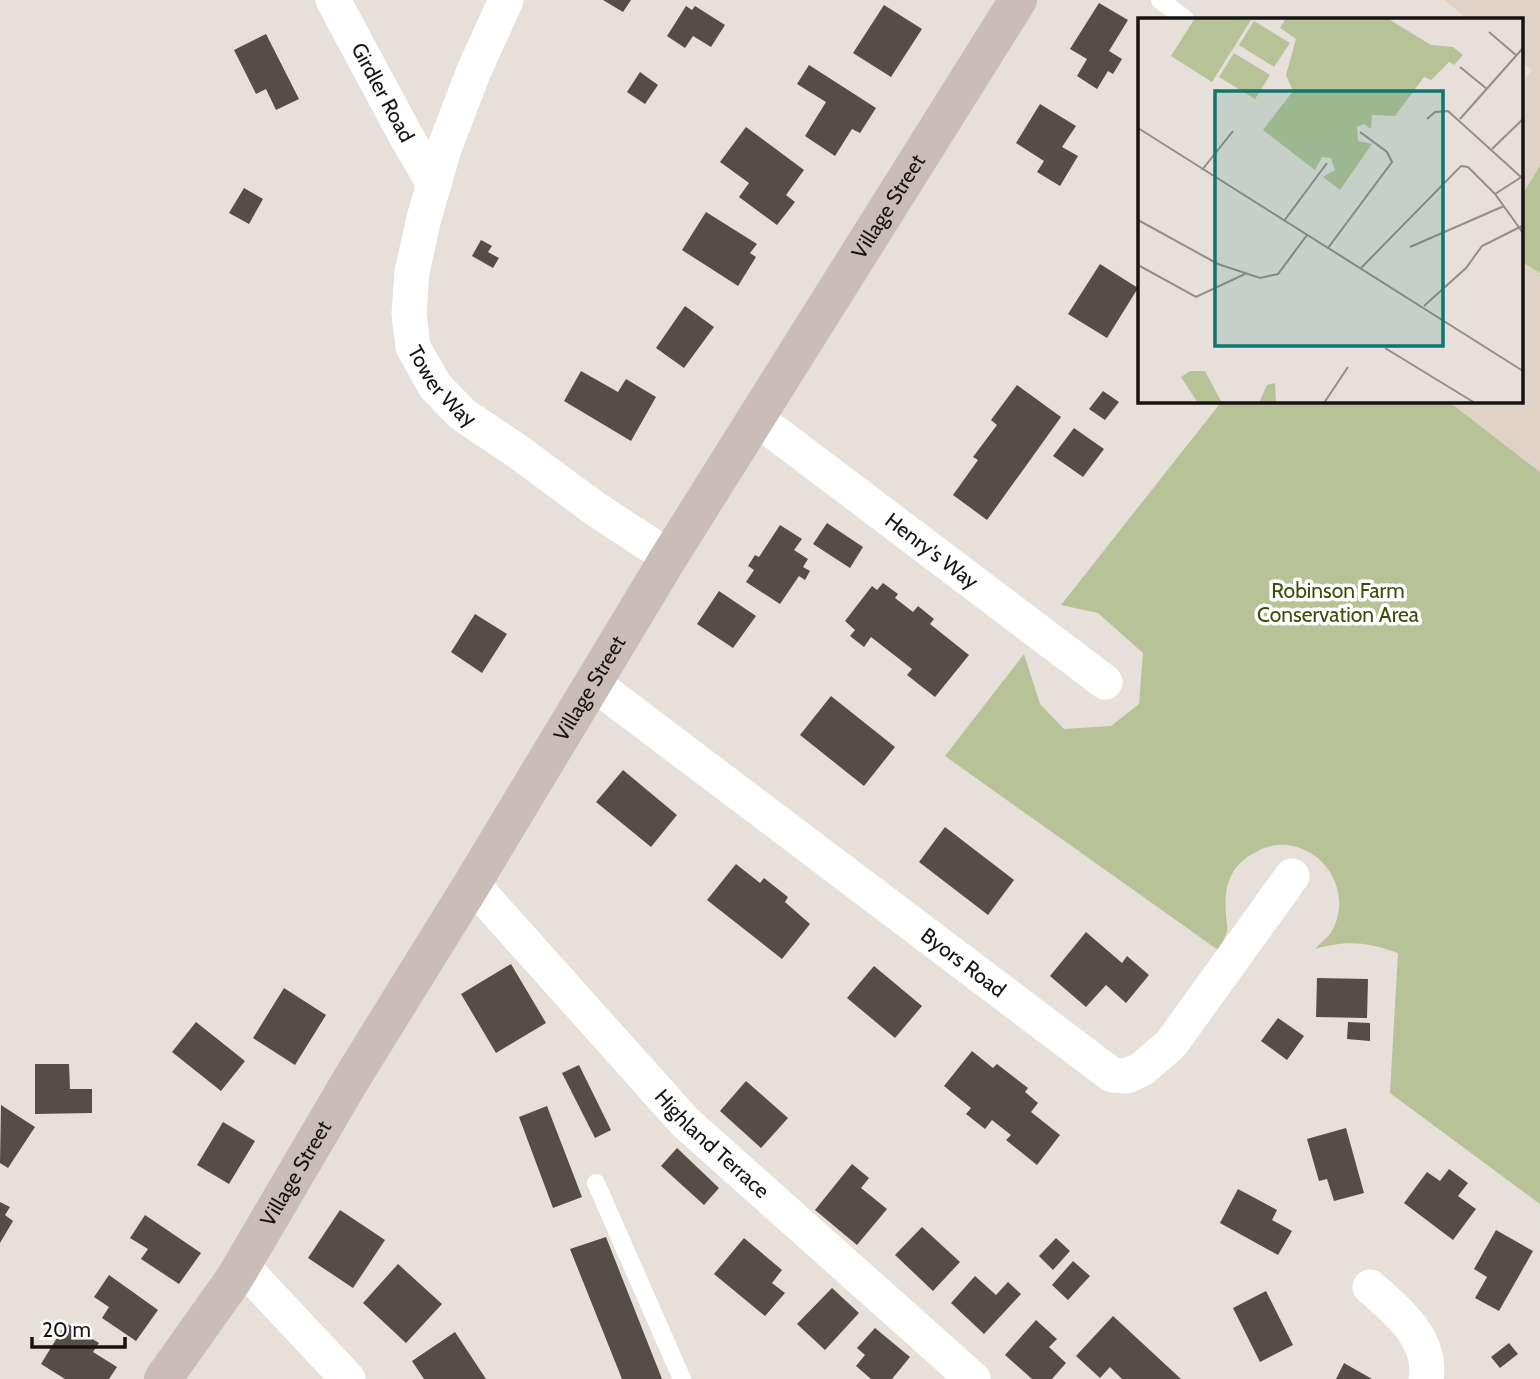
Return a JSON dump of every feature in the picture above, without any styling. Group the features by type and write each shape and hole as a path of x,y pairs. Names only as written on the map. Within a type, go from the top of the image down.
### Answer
{"main road":[{"name":"Village Street","path":"163,1379 234,1279 352,1078 669,557 1018,0"}],"street":[{"name":"Girdler Road","path":"333,0 405,136 434,184"},
{"name":"Tower Way","path":"506,0 473,73 444,149 424,218 412,272 409,314 413,347 435,386 462,414 597,510 669,557"},
{"name":"Henry's Way","path":"757,419 1105,682"},
{"name":"Byors Road","path":"593,683 1112,1075 1127,1076 1142,1069 1171,1044 1292,876"},
{"name":"Highland Terrace","path":"472,884 685,1122 972,1379"},
{"path":"242,1266 348,1379"},
{"path":"1370,1287 1397,1310 1416,1334 1428,1365 1426,1379"}],"lane":[{"path":"1160,0 1184,18"},
{"path":"596,1183 682,1379"}],"shaded area":[{"path":"1444,0 1540,0 1540,472 1449,402 1522,402 1522,83 1532,70 1522,62 1522,18 1467,18"}],"green space":[{"path":"1540,166 1540,273 1522,262 1522,195"},
{"name":"Robinson Farm Conservation Area","path":"1221,402 1449,402 1540,472 1540,1204 1390,1093 1398,953 1376,946 1357,944 1337,944 1315,949 1332,931 1339,909 1333,878 1314,855 1301,848 1286,845 1271,846 1245,859 1235,869 1227,885 1227,931 1218,950 945,756 1024,654 1040,704 1064,729 1111,726 1139,704 1143,653 1098,613 1061,605"}],"building":[{"path":"603,0 631,0 623,12"},
{"path":"1099,3 1128,20 1109,51 1122,59 1113,74 1108,71 1097,89 1077,76 1087,59 1070,49"},
{"path":"884,5 922,29 891,77 853,53"},
{"path":"686,6 692,10 695,6 725,25 711,47 693,36 685,48 667,36"},
{"path":"266,34 299,99 276,110 266,89 256,94 234,50"},
{"path":"809,65 876,108 860,133 852,129 835,156 805,136 826,102 797,84"},
{"path":"640,72 658,85 645,104 627,92"},
{"path":"1040,104 1076,126 1062,147 1078,156 1060,186 1037,172 1044,161 1016,143"},
{"path":"746,127 804,170 786,195 795,202 777,225 739,197 749,183 720,162"},
{"path":"244,188 263,199 249,224 229,213"},
{"path":"706,212 757,244 750,253 756,257 738,286 682,250"},
{"path":"481,240 492,246 488,252 499,258 493,268 472,256"},
{"path":"1100,264 1138,288 1107,338 1068,314"},
{"path":"685,306 714,327 684,368 656,348"},
{"path":"581,371 618,392 626,379 656,397 631,441 564,401"},
{"path":"1017,385 1061,417 987,520 953,495 978,460 973,457 997,425 991,420"},
{"path":"1103,391 1119,402 1105,420 1089,409"},
{"path":"1074,428 1104,449 1083,477 1053,456"},
{"path":"827,523 863,547 850,568 813,544"},
{"path":"780,525 802,539 794,550 808,559 803,567 810,571 805,580 799,576 780,604 746,582 754,570 748,566 755,555 759,557"},
{"path":"883,583 898,594 895,598 913,612 918,606 934,619 930,624 969,655 935,697 907,675 912,669 871,637 864,647 850,636 855,630 845,621 872,586 877,590"},
{"path":"719,591 756,616 733,648 697,624"},
{"path":"475,614 507,634 482,673 451,652"},
{"path":"831,696 895,747 864,786 800,735"},
{"path":"623,770 677,815 651,847 596,802"},
{"path":"945,827 1014,880 988,915 919,862"},
{"path":"736,864 760,883 764,878 788,897 785,902 810,924 782,959 707,900"},
{"path":"1086,932 1122,963 1127,956 1149,975 1126,1003 1106,985 1086,1007 1050,976"},
{"path":"511,964 546,1023 496,1053 461,994"},
{"path":"874,966 922,1006 895,1038 847,998"},
{"path":"1317,978 1368,979 1367,1018 1316,1017"},
{"path":"284,988 326,1015 295,1065 253,1038"},
{"path":"1278,1018 1304,1036 1287,1060 1261,1041"},
{"path":"196,1022 245,1061 221,1091 172,1052"},
{"path":"1348,1022 1370,1023 1370,1041 1347,1039"},
{"path":"972,1051 993,1068 997,1064 1028,1088 1025,1092 1038,1103 1031,1112 1060,1135 1037,1165 1006,1140 1011,1135 992,1120 985,1129 966,1114 971,1108 944,1086"},
{"path":"35,1064 69,1064 70,1089 92,1089 92,1113 35,1114"},
{"path":"579,1065 611,1130 595,1138 562,1073"},
{"path":"746,1081 788,1118 761,1148 720,1111"},
{"path":"1,1105 35,1127 8,1168 0,1163"},
{"path":"547,1106 582,1197 553,1208 519,1117"},
{"path":"223,1122 255,1141 229,1184 197,1165"},
{"path":"1346,1128 1364,1193 1334,1201 1327,1179 1319,1181 1307,1139"},
{"path":"677,1148 719,1188 704,1205 661,1166"},
{"path":"852,1164 869,1178 861,1188 887,1209 857,1245 815,1210"},
{"path":"1449,1169 1468,1183 1458,1196 1476,1209 1453,1240 1404,1203 1427,1172 1440,1181"},
{"path":"1238,1189 1277,1210 1272,1220 1292,1231 1278,1255 1220,1223"},
{"path":"0,1202 10,1207 5,1215 13,1221 0,1243"},
{"path":"340,1210 385,1240 353,1288 308,1258"},
{"path":"145,1215 201,1253 179,1284 141,1259 148,1249 130,1238"},
{"path":"922,1227 960,1262 933,1291 895,1255"},
{"path":"1496,1230 1533,1251 1499,1311 1475,1298 1487,1277 1474,1269"},
{"path":"606,1237 662,1379 622,1379 570,1249"},
{"path":"744,1238 782,1270 772,1283 785,1293 765,1316 714,1274"},
{"path":"1056,1238 1070,1251 1053,1270 1039,1256"},
{"path":"1073,1261 1090,1276 1068,1300 1052,1285"},
{"path":"398,1264 442,1304 406,1343 363,1303"},
{"path":"109,1275 158,1310 136,1341 102,1318 109,1307 94,1297"},
{"path":"975,1276 996,1295 1008,1282 1021,1294 984,1334 951,1303"},
{"path":"832,1288 859,1313 825,1350 797,1324"},
{"path":"1266,1291 1293,1345 1260,1362 1233,1308"},
{"path":"1113,1316 1181,1379 1122,1379 1110,1367 1100,1378 1076,1356"},
{"path":"1036,1320 1057,1339 1049,1347 1066,1363 1052,1379 1032,1379 1005,1355"},
{"path":"66,1323 99,1343 93,1352 117,1367 109,1379 65,1379 41,1364"},
{"path":"875,1328 910,1357 892,1379 871,1379 856,1366 865,1355 857,1348"},
{"path":"455,1332 486,1379 424,1379 412,1361"},
{"path":"1509,1343 1518,1354 1500,1368 1491,1357"},
{"path":"1344,1363 1372,1379 1336,1379"}]}
